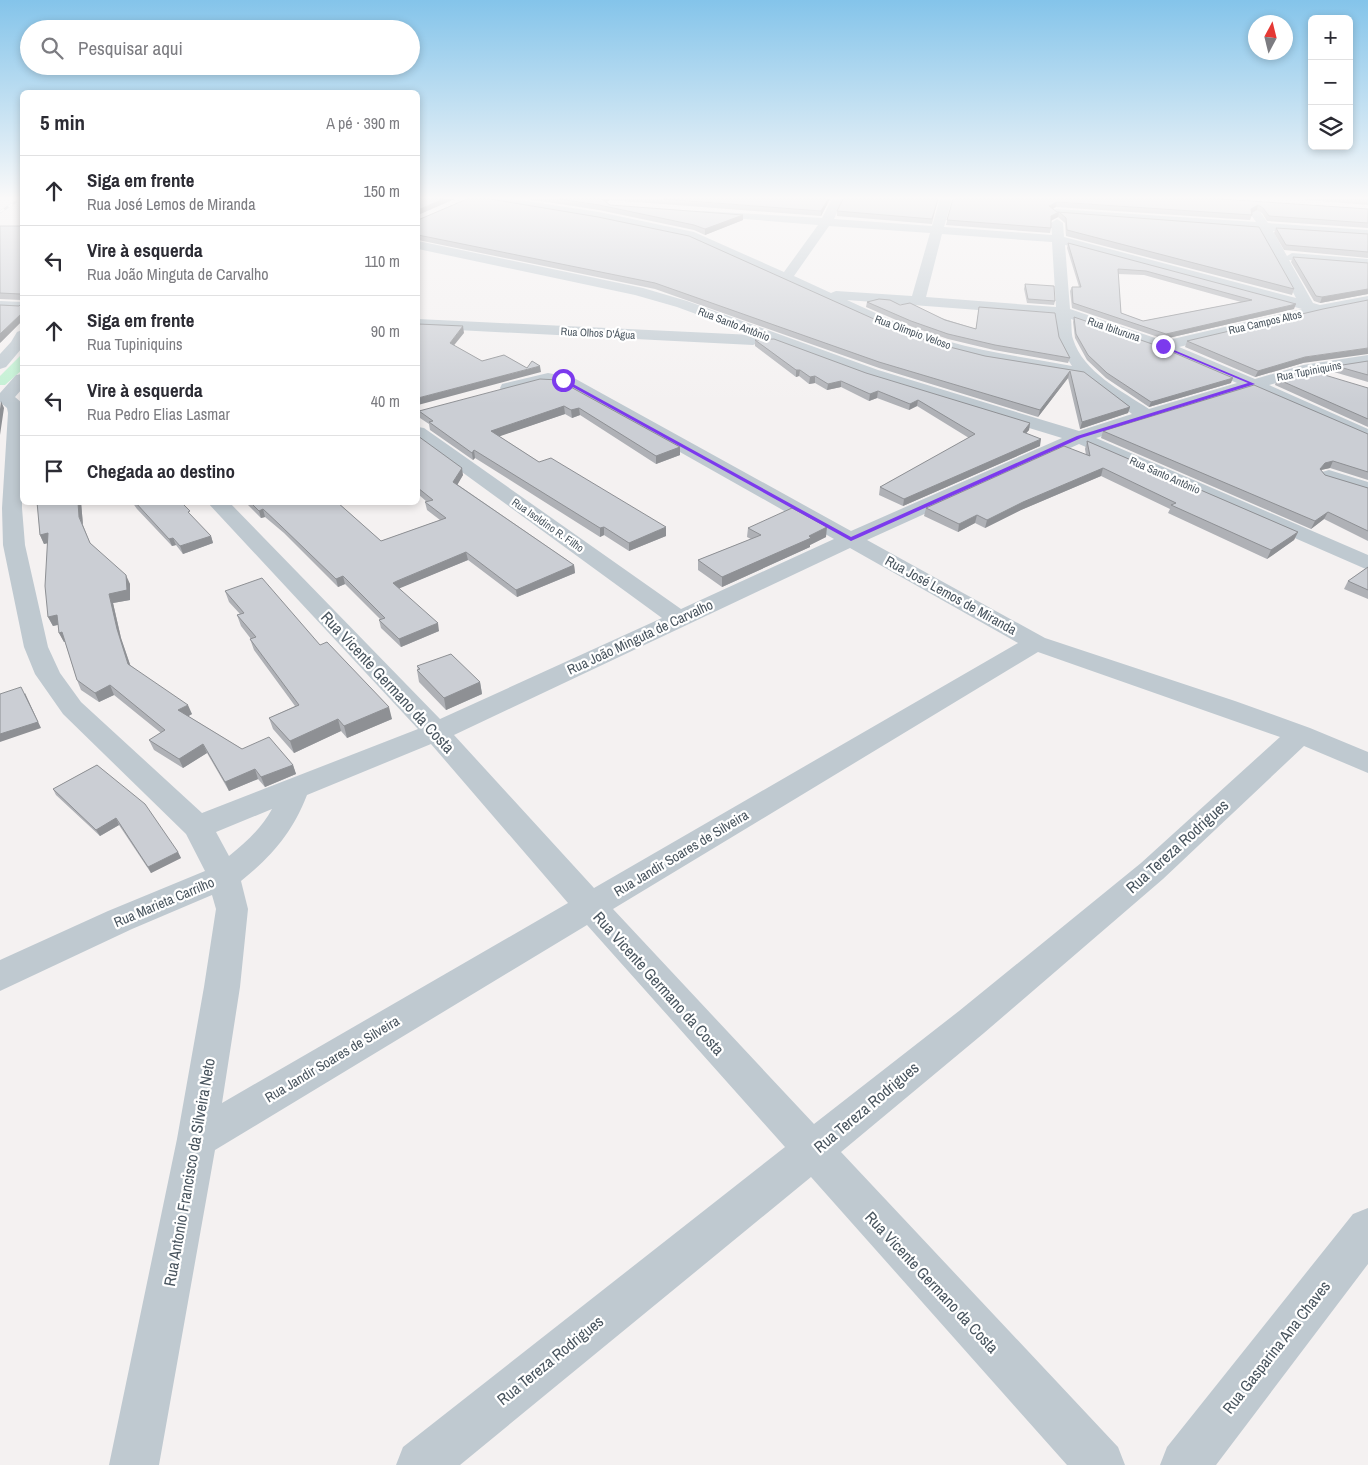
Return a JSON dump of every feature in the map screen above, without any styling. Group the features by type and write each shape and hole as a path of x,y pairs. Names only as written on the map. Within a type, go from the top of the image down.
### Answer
{"street":[{"name":"Rua Santo Antônio","path":"525,267 638,291 682,304 778,341 872,374 1079,437 1364,559"},
{"name":"Rua Olímpio Veloso","path":"763,267 899,329 940,344 984,355 1086,373"},
{"path":"786,278 794,267"},
{"path":"918,300 926,267"},
{"path":"1060,267 1065,338 1068,349 1086,373 1146,415"},
{"path":"1165,267 1314,307"},
{"path":"1288,267 1314,307"},
{"name":"Rua Ibituruna","path":"819,294 1064,312 1163,346 1253,384"},
{"name":"Rua Campos Altos","path":"1163,346 1314,307 1368,300"},
{"path":"0,305 20,306"},
{"name":"Rua Olhos D'Água","path":"420,324 778,341"},
{"path":"0,345 20,339"},
{"path":"0,364 20,339"},
{"name":"Rua Tupiniquins","path":"1079,437 1146,415 1303,370 1368,360"},
{"path":"1303,370 1340,381"},
{"name":"Rua José Lemos de Miranda","path":"493,392 540,380 556,378 568,382 1036,643 1226,707 1300,734 1368,763"},
{"path":"3,398 20,381"},
{"path":"1253,384 1368,436"},
{"name":"Rua Antonio Francisco da Silveira Neto","path":"3,398 16,406 17,413 12,508 14,545 36,647 48,674 72,708 198,827 224,877 232,909 222,988 197,1139 134,1465"},
{"name":"Rua Santo Antônio","path":"986,410 1083,422 1126,422"},
{"name":"Rua Isoldino R. Filho","path":"420,433 680,619"},
{"name":"Rua João Minguta de Carvalho","path":"198,827 436,732 851,539 1079,437"},
{"path":"1329,476 1368,488"},
{"name":"Rua Vicente Germano da Costa","path":"220,505 436,732 812,1152 1100,1465"},
{"name":"Rua Jandir Soares de Silveira","path":"197,1139 1036,643"},
{"name":"Rua Tereza Rodrigues","path":"422,1465 558,1353 812,1152 1153,869 1300,734"},
{"name":"Rua Marieta Carrilho","path":"0,976 120,920 224,877 255,852 274,832 284,815 295,789"},
{"name":"Rua Gasparina Ana Chaves","path":"1185,1465 1368,1229"}],"green space":[{"path":"20,356 20,372 5,385 0,385 0,376"}],"building":[{"path":"0,267 20,267 20,294 0,293"},
{"path":"578,267 759,267 894,328 934,343 985,356 1084,372 1130,407 1082,422 1070,371 1040,410 879,362 655,283"},
{"path":"1075,267 1159,267 1296,304 1166,334 1073,303 1072,287 1081,287","holes":["1118,269 1146,271 1252,300 1143,321 1121,313"]},
{"path":"1211,267 1282,267 1294,289"},
{"path":"1299,267 1368,267 1368,289 1322,297 1316,296"},
{"path":"1025,284 1054,286 1055,301 1028,299"},
{"path":"879,299 890,300 900,305 910,303 945,320 976,329 979,307 1055,313 1059,337 1070,358 995,345 948,334 911,321 867,302"},
{"path":"1368,300 1368,348 1305,357 1258,371 1187,341 1323,309"},
{"path":"0,305 19,306 20,315 0,334"},
{"path":"1074,317 1158,346 1233,378 1151,402 1107,373 1088,355 1076,334"},
{"path":"420,324 463,326 450,343 482,361 504,355 527,368 532,361 540,366 420,397"},
{"path":"774,339 866,373 1030,423 1023,432 1041,439 904,499 880,487 975,434 918,400 910,404 878,391 870,394 841,381 828,384 815,376 810,377 800,370 796,370 755,340"},
{"path":"1368,361 1368,375 1336,366"},
{"path":"1308,370 1368,388 1368,419 1277,379"},
{"path":"540,379 558,380 680,447 656,456 579,408 571,410 564,406 491,431 539,462 551,458 666,527 629,543 604,527 600,528 474,450 472,453 429,422 433,421 420,411"},
{"path":"1254,385 1368,434 1368,472 1333,461 1325,463 1320,469 1325,475 1368,488 1368,531 1328,512 1315,521 1103,431"},
{"path":"420,437 462,468 453,482 574,565 516,590 466,552 397,581 393,583 438,623 399,639 379,620 385,618 343,576 336,579 263,509 259,511 253,505 340,505 381,541 446,518 425,502 433,500 420,490"},
{"path":"1087,441 1298,532 1271,550 1171,505 1176,503 1103,468 1023,502 987,520 977,515 959,524 926,508 1064,446 1090,456"},
{"path":"37,505 78,505 79,517 90,543 126,575 127,590 109,594 128,664 188,705 178,710 242,749 269,737 293,765 261,777 255,769 225,782 203,744 179,759 149,740 165,730 110,685 95,693 77,680 62,632 59,633 57,615 48,617 45,586 48,533 40,535"},
{"path":"138,505 184,505 190,511 188,512 211,536 180,546 173,538 169,539"},
{"path":"792,508 827,527 809,536 811,538 722,577 698,560 761,535 748,528"},
{"path":"1368,567 1368,590 1348,581"},
{"path":"262,578 320,645 327,642 389,707 344,726 338,719 290,741 269,718 299,705 250,639 256,637 237,615 244,613 225,591"},
{"path":"451,654 480,682 444,698 417,670 420,669 417,666"},
{"path":"21,687 38,722 0,734 0,694"},
{"path":"97,765 145,804 178,852 148,867 116,818 96,830 53,789"}],"route":[{"path":"563,380 851,539 1079,437 1146,415 1253,384 1163,346"}]}
